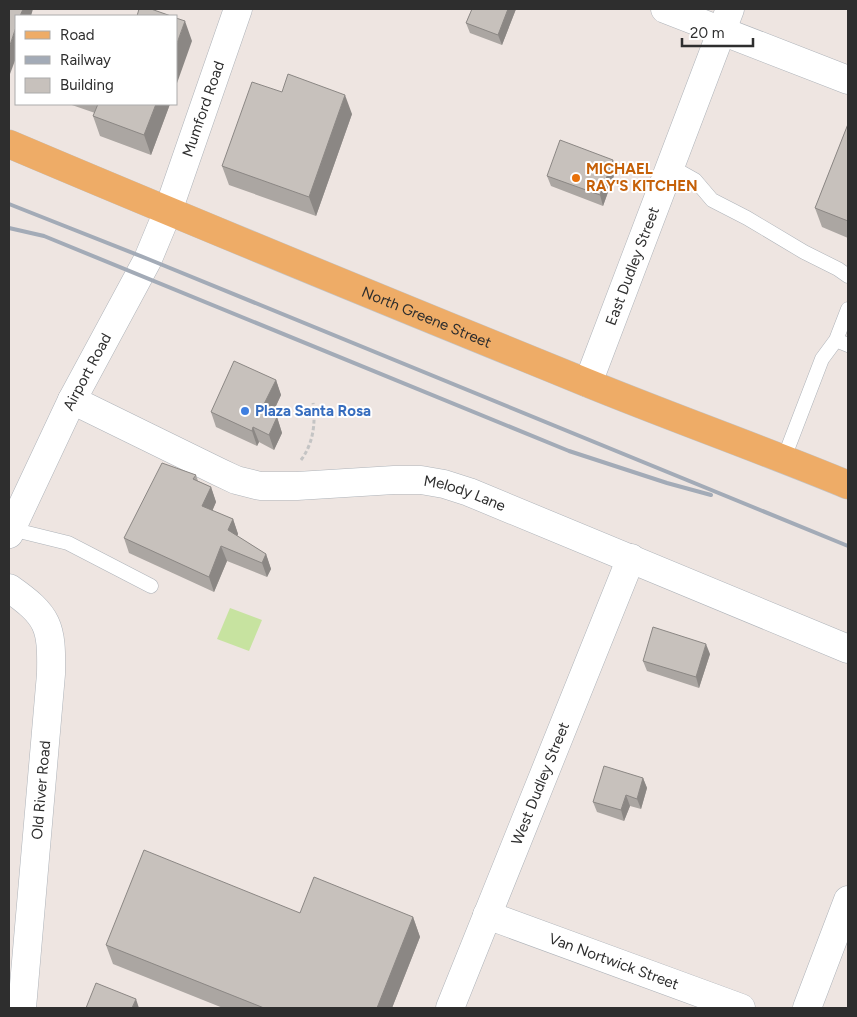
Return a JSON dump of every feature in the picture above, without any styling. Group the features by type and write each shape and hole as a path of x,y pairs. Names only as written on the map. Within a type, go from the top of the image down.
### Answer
{"main road":[{"name":"North Greene Street","path":"9,144 588,383 784,458 848,485"}],"street":[{"name":"Mumford Road","path":"168,211 238,9"},
{"path":"665,9 726,20 848,80"},
{"name":"East Dudley Street","path":"588,383 726,20"},
{"name":"Airport Road","path":"10,532 72,400 148,258 168,211"},
{"name":"Melody Lane","path":"72,400 236,480 260,486 421,480 444,484 470,492 848,649"},
{"name":"West Dudley Street","path":"450,1008 631,558"},
{"name":"Old River Road","path":"9,588 27,600 41,613 50,635 51,650 51,674 22,1008"},
{"path":"806,1008 848,900"},
{"name":"Van Nortwick Street","path":"487,915 741,1008"}],"lane":[{"path":"670,166 694,180 712,200 748,218 848,276"},
{"path":"784,458 822,359 842,342 848,308"},
{"path":"10,532 68,543 151,586"}],"path":[{"path":"300,462 307,450 313,430 315,415 313,403"}],"green space":[{"path":"230,608 262,620 249,651 217,639"}],"building":[{"path":"9,9 23,9 20,15 15,15 15,30 9,48"},
{"path":"139,9 151,9 168,15 137,15"},
{"path":"472,9 508,9 498,35 466,23"},
{"path":"178,19 185,21 178,40"},
{"path":"288,74 345,95 309,197 222,166 252,82 282,92"},
{"path":"98,105 156,105 144,135 93,116"},
{"path":"848,124 848,221 815,208"},
{"path":"560,140 613,160 600,195 547,176"},
{"path":"234,361 276,380 261,410 277,417 269,435 253,427 252,431 211,412"},
{"path":"162,463 196,475 193,479 211,487 202,506 233,519 228,530 266,554 262,563 221,546 209,577 124,538"},
{"path":"653,627 706,644 696,677 643,661"},
{"path":"604,766 643,778 637,799 626,795 621,810 593,802"},
{"path":"144,850 300,913 314,877 413,917 377,1008 264,1008 106,945"},
{"path":"96,983 136,999 132,1008 86,1008"}],"railway":[{"path":"9,204 148,259 848,546"},
{"path":"9,228 44,236 569,451 667,483 711,495"}],"place":[{"name":"MICHAEL RAY'S KITCHEN","path":"576,178"},
{"name":"Plaza Santa Rosa","path":"245,411"}]}
